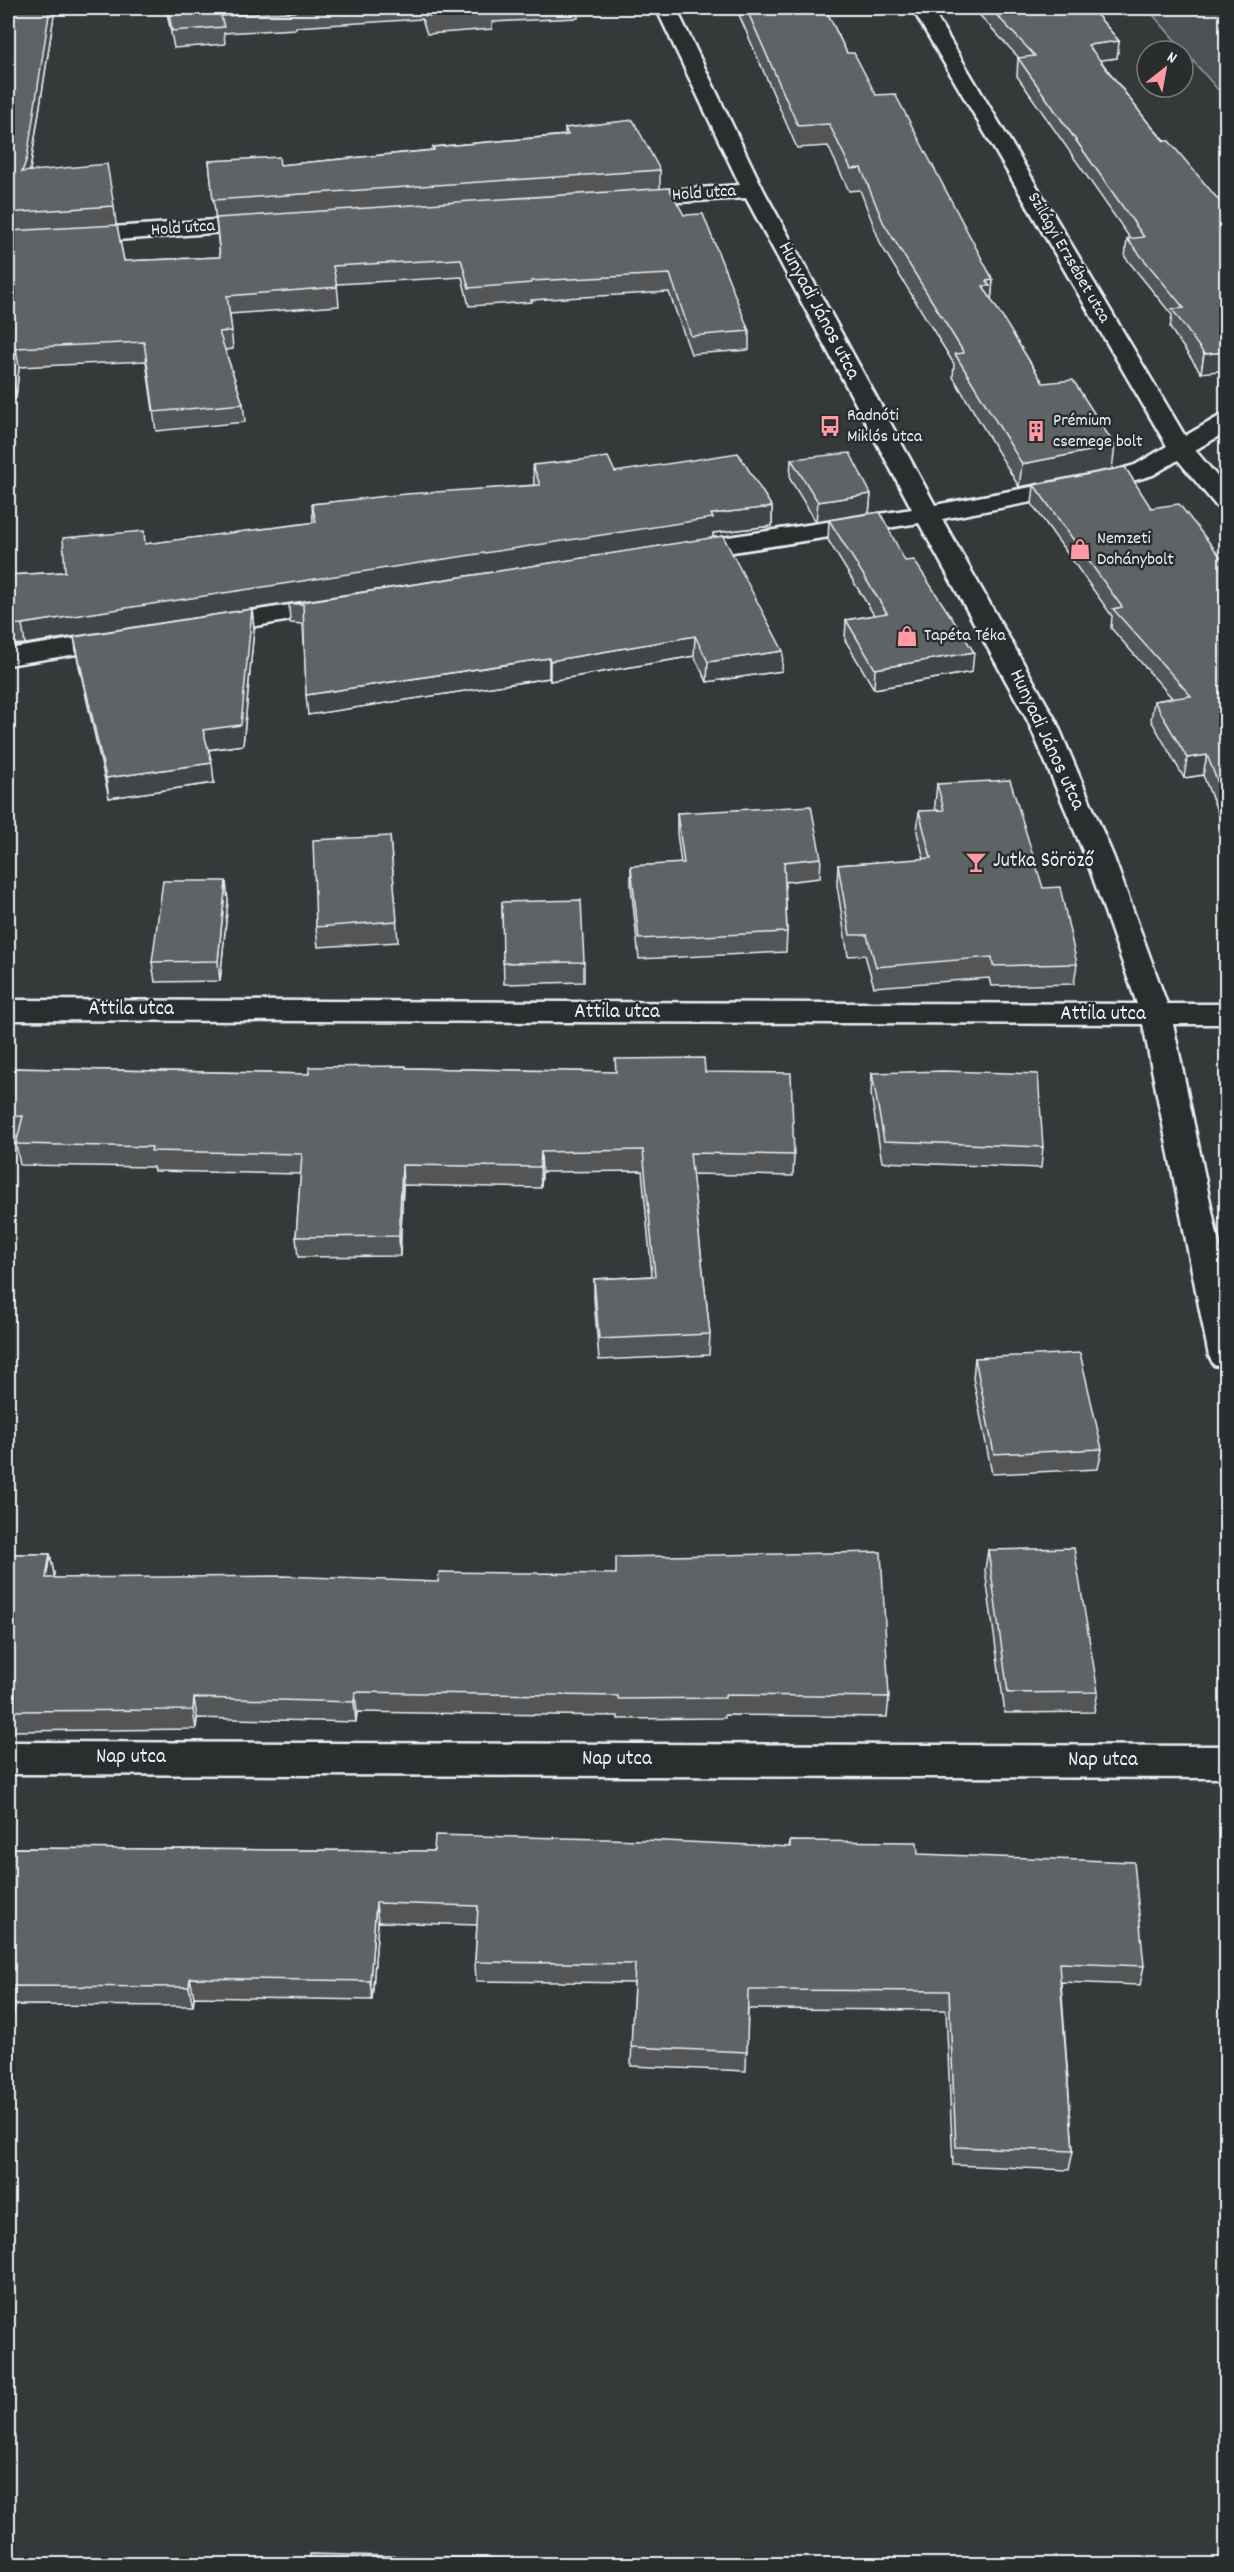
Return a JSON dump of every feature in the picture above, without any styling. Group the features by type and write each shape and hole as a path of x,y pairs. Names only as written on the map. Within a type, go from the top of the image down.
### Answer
{"street":[{"name":"Hunyadi János utca","path":"666,8 753,191 927,514 1042,721 1100,858 1156,1015 1227,1356"},
{"name":"Szilágyi Erzsébet utca","path":"921,8 1180,448 1227,502"},
{"name":"Hold utca","path":"603,201 753,191"},
{"name":"Hold utca","path":"8,241 281,223"},
{"path":"654,557 927,514 1114,479 1144,470 1227,422"},
{"path":"184,630 360,602"},
{"path":"8,657 137,637"},
{"name":"Attila utca","path":"8,1010 1227,1014"},
{"name":"Nap utca","path":"8,1758 1227,1762"}],"shaded area":[{"path":"1147,8 1226,8 1226,99 1195,63 1195,39 1174,39"}],"building":[{"path":"8,8 50,8 27,158 22,172 107,164 114,206 8,213"},
{"path":"168,8 326,8 221,16 224,27 172,31"},
{"path":"424,8 490,8 491,11 426,16"},
{"path":"746,8 825,8 847,53 854,53 876,95 895,94 993,280 986,281 990,286 983,286 1043,383 1073,380 1115,446 1022,464 955,354 964,353 883,222 861,168 851,169 829,124 798,126"},
{"path":"990,8 1091,8 1119,41 1088,45 1146,120 1164,141 1169,141 1227,210 1227,352 1204,354 1172,309 1184,308 1127,239 1144,237 1018,58 1035,56"},
{"path":"633,120 660,170 213,200 209,161 279,157 280,165 434,150 433,147 568,135 565,128"},
{"path":"669,188 684,215 703,214 749,331 691,336 670,274 531,281 531,283 469,288 461,259 333,266 337,287 227,296 232,331 219,332 243,404 154,412 144,342 16,348 13,379 8,379 8,231 117,225 124,261 220,257 216,218"},
{"path":"738,453 772,507 711,514 713,518 8,625 8,575 65,572 63,538 144,531 145,544 316,522 312,504 406,494 540,485 533,465 608,457 615,472"},
{"path":"850,453 871,494 818,502 791,459"},
{"path":"1125,467 1151,508 1179,504 1227,565 1227,806 1207,755 1187,758 1154,701 1191,696 1113,609 1122,607 1034,485"},
{"path":"880,512 905,561 914,560 974,652 875,669 846,620 887,613 829,520"},
{"path":"723,536 783,651 708,662 695,636 550,661 549,658 306,695 303,604 289,604"},
{"path":"252,609 241,725 203,730 212,763 106,778 74,637"},
{"path":"1010,780 1043,888 1060,887 1077,964 993,966 992,957 876,967 867,935 850,935 838,865 931,858 919,811 944,810 937,784"},
{"path":"811,806 821,858 784,862 787,932 639,939 631,866 684,863 677,813"},
{"path":"390,836 397,921 316,927 313,840"},
{"path":"163,881 226,881 218,961 152,962"},
{"path":"581,900 584,962 503,963 502,902"},
{"path":"704,1058 705,1072 791,1073 794,1155 690,1153 710,1334 599,1339 594,1279 655,1276 643,1150 541,1152 540,1167 402,1165 399,1236 296,1237 302,1154 151,1151 152,1147 16,1144 23,1116 8,1117 8,1068 309,1074 309,1067 406,1066 406,1068 616,1072 615,1059"},
{"path":"943,1071 1038,1074 1043,1147 884,1141 872,1073"},
{"path":"1080,1353 1102,1449 994,1454 975,1358"},
{"path":"1074,1548 1098,1692 1008,1693 988,1550"},
{"path":"881,1552 889,1697 725,1695 725,1698 618,1699 618,1696 355,1692 354,1702 194,1698 193,1710 8,1711 8,1554 50,1554 46,1578 283,1576 438,1582 439,1572 616,1574 616,1557"},
{"path":"435,1835 645,1840 790,1847 790,1841 917,1842 918,1854 1134,1862 1144,1966 1059,1963 1073,2151 956,2147 949,1991 748,1990 747,2052 631,2047 635,1964 475,1962 478,1906 376,1903 370,1981 190,1978 189,1987 10,1986 8,2002 8,1848 434,1851"},
{"path":"310,2554 555,2560 555,2565 310,2565"}],"place":[{"name":"Radnóti Miklós utca","path":"830,426"},
{"name":"Prémium csemege bolt","path":"1036,431"},
{"name":"Nemzeti Dohánybolt","path":"1080,549"},
{"name":"Tapéta Téka","path":"907,636"},
{"name":"Jutka Söröző","path":"976,862"}]}
